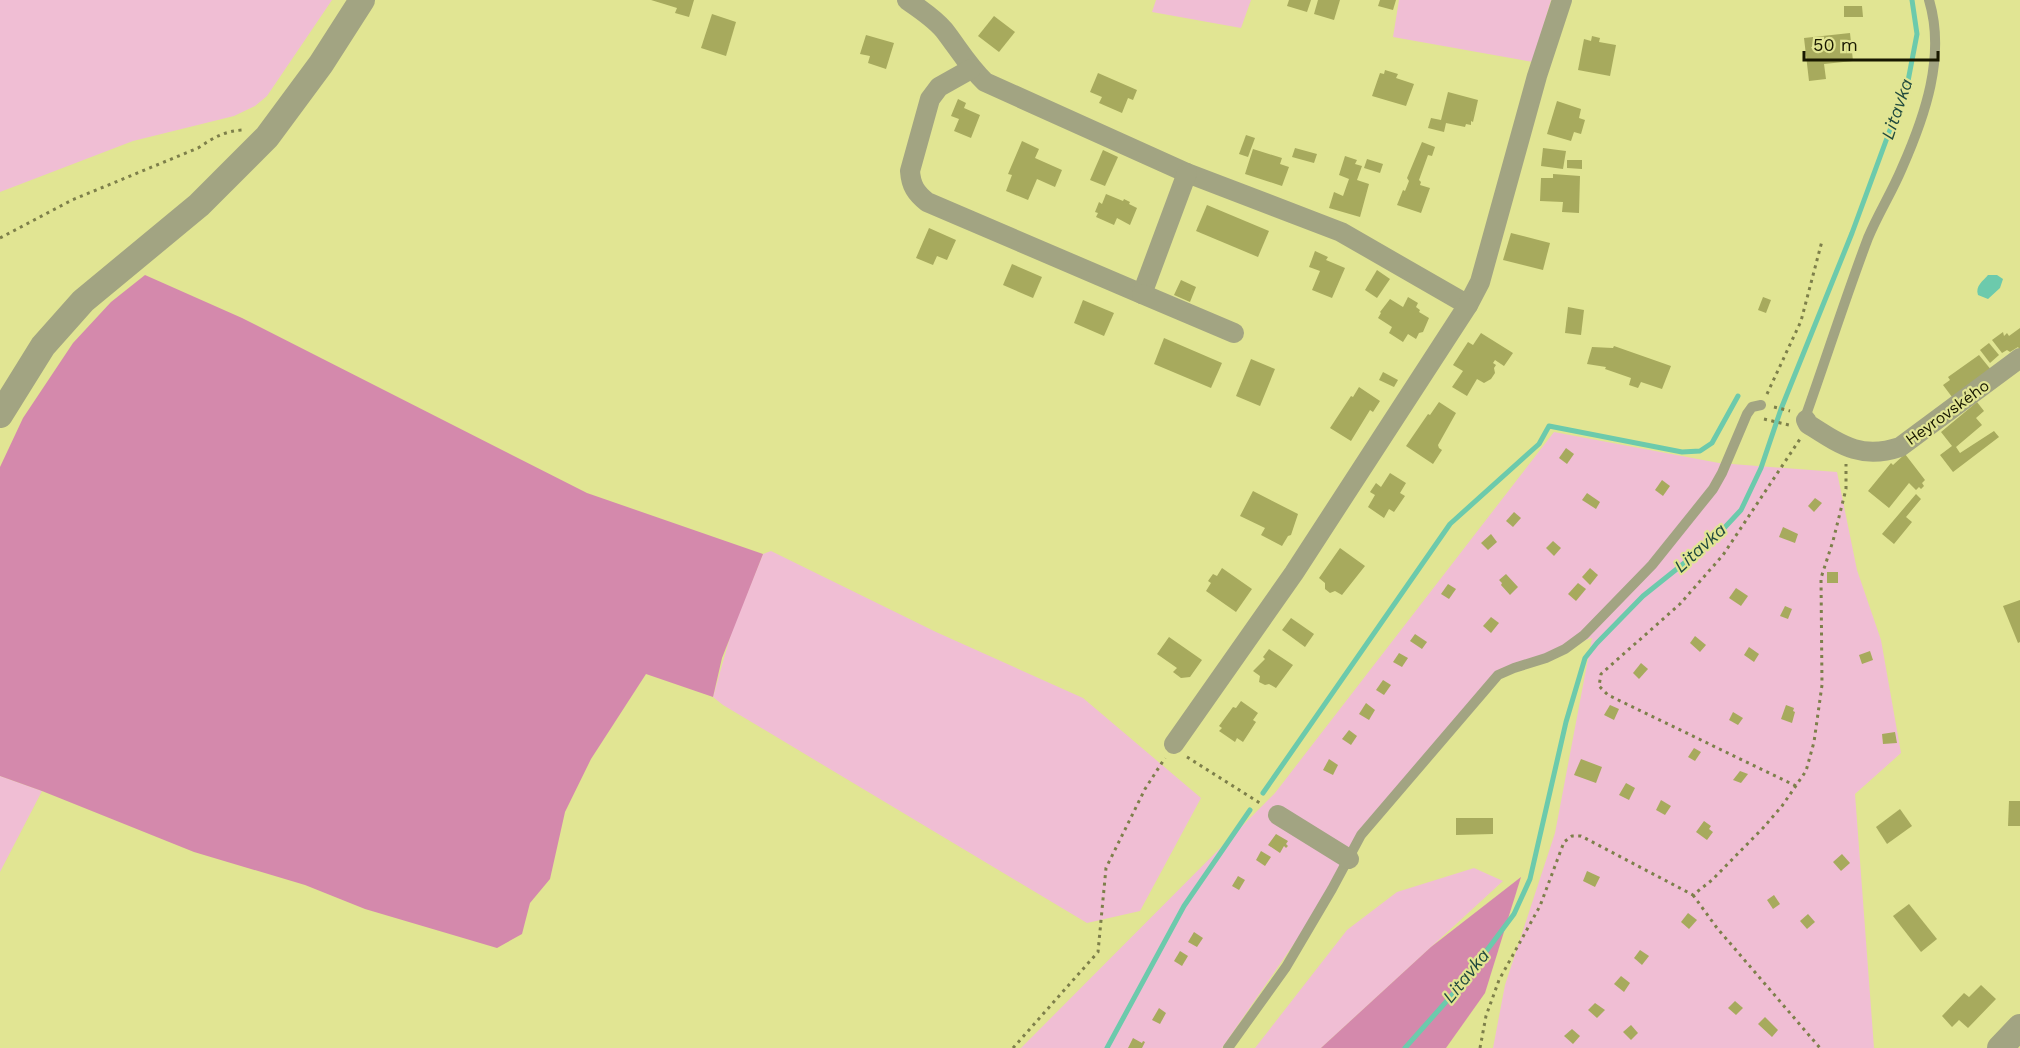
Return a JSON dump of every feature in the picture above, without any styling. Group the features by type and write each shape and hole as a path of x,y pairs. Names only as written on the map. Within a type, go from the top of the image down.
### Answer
{"street":[{"path":"0,415 43,346 83,301 199,205 267,136 321,64 362,0"},
{"path":"907,0 925,12 943,29 971,69 986,82 1187,173 1341,232 1468,305"},
{"path":"1174,744 1294,573 1468,305 1480,282 1537,76 1562,0"},
{"path":"971,69 939,87 930,99 910,171 910,182 917,194 927,202 1234,333"},
{"path":"1142,294 1187,173"},
{"name":"Heyrovského","path":"1807,420 1840,445 1854,450 1884,452 1900,447 2020,358"},
{"path":"1278,815 1349,859"},
{"path":"2000,1048 2020,1027"}],"lane":[{"path":"1807,420 1869,236 1903,167 1927,102 1934,73 1936,43 1934,17 1929,0"},
{"path":"1228,1048 1286,967 1361,835 1498,675 1565,649 1584,635 1652,565 1713,489 1747,414 1752,407 1761,405"}],"path":[{"path":"0,238 72,200 198,148 216,136 230,131 246,130 267,136"},
{"path":"1796,786 1608,695 1599,686 1601,674 1680,604 1723,555 1799,441 1807,420 1761,405 1801,321 1822,241"},
{"path":"1765,419 1785,426"},
{"path":"1693,895 1712,880 1763,828 1782,806 1806,771 1814,742 1822,685 1821,578 1846,489 1846,465 1854,450"},
{"path":"1013,1048 1098,952 1106,868 1145,789 1174,744 1179,752 1250,797"},
{"path":"1480,1048 1486,1016 1499,980 1540,906 1564,842 1572,836 1581,836 1693,895 1718,928 1820,1048"}],"shaded area":[{"path":"0,0 332,0 267,96 255,106 234,116 133,141 0,192"},
{"path":"1156,0 1251,0 1241,28 1152,12"},
{"path":"1399,0 1551,0 1533,62 1393,37"},
{"path":"145,275 242,318 587,493 763,554 722,658 713,697 646,674 591,759 565,812 550,879 530,903 522,934 497,948 365,909 305,885 194,852 0,776 0,467 23,418 73,343 111,302"},
{"path":"1988,275 1997,275 2003,279 2000,288 1988,299 1978,295 1977,292 1980,284"},
{"path":"1554,432 1719,463 1837,472 1857,570 1881,640 1901,753 1855,794 1874,1048 1493,1048 1505,985 1555,833 1592,638 1500,669 1358,834 1331,890 1222,1048 1021,1048 1275,793"},
{"path":"771,551 936,632 1083,698 1201,798 1140,911 1087,923 713,697 732,630 763,554"},
{"path":"0,776 42,791 0,872"},
{"path":"1474,868 1503,881 1321,1048 1255,1048 1347,930 1397,892"},
{"path":"1521,877 1485,993 1446,1048 1321,1048 1431,947"}],"building":[{"path":"651,0 694,0 689,17 675,13 677,8"},
{"path":"1289,0 1311,0 1307,12 1287,6"},
{"path":"1318,0 1340,0 1334,20 1314,14"},
{"path":"1380,0 1396,0 1393,10 1378,6"},
{"path":"1844,6 1862,6 1863,17 1844,17"},
{"path":"712,14 736,22 726,56 701,48"},
{"path":"994,16 1015,32 999,52 978,36"},
{"path":"1850,33 1853,61 1824,64 1826,79 1809,81 1804,38"},
{"path":"866,35 894,43 886,69 868,63 870,56 860,54"},
{"path":"1592,36 1600,38 1599,42 1616,45 1610,76 1578,70 1584,39 1591,41"},
{"path":"1385,70 1398,74 1396,78 1414,84 1406,106 1372,96 1380,73 1384,74"},
{"path":"1098,73 1137,90 1133,100 1128,98 1122,113 1099,103 1102,97 1090,92"},
{"path":"1448,92 1478,100 1473,122 1471,121 1471,125 1466,124 1465,127 1446,123 1444,132 1428,128 1431,118 1441,120"},
{"path":"958,99 966,103 964,108 980,115 971,138 954,131 959,119 951,116"},
{"path":"1557,101 1581,109 1579,118 1585,120 1581,134 1574,132 1571,141 1547,134"},
{"path":"1246,135 1255,138 1248,157 1239,154"},
{"path":"1022,141 1039,149 1035,158 1062,170 1055,187 1037,179 1028,200 1006,191 1012,175 1008,174"},
{"path":"1422,142 1435,147 1432,156 1428,155 1419,180 1420,185 1430,188 1421,213 1397,205 1409,181 1407,178"},
{"path":"1295,148 1317,154 1314,163 1292,157"},
{"path":"1543,148 1566,151 1563,169 1541,166"},
{"path":"1253,149 1282,158 1280,164 1289,167 1282,186 1245,174"},
{"path":"1103,150 1118,157 1105,186 1090,180"},
{"path":"1345,156 1357,160 1355,164 1362,166 1357,180 1369,184 1360,217 1329,208 1334,192 1343,196 1349,179 1339,175"},
{"path":"1367,159 1383,164 1380,173 1364,168"},
{"path":"1567,160 1582,160 1582,169 1567,168"},
{"path":"1553,174 1580,176 1579,213 1562,212 1563,202 1540,201 1541,178 1553,178"},
{"path":"1106,194 1123,201 1124,199 1137,208 1130,225 1117,218 1114,225 1096,217 1098,213 1095,212 1099,202 1102,204"},
{"path":"1207,205 1269,231 1258,257 1196,231"},
{"path":"929,228 956,240 947,260 937,256 933,265 916,258"},
{"path":"1511,233 1550,243 1543,270 1503,260"},
{"path":"1315,251 1328,257 1326,260 1345,268 1332,298 1312,290 1320,271 1309,267"},
{"path":"1012,264 1042,277 1033,298 1003,285"},
{"path":"1377,270 1390,279 1377,298 1365,290"},
{"path":"1181,280 1196,287 1190,302 1174,295"},
{"path":"1408,297 1418,303 1416,307 1420,310 1419,312 1429,318 1423,332 1419,333 1416,339 1408,334 1403,342 1389,333 1392,327 1378,318 1390,299 1403,307"},
{"path":"1763,297 1771,300 1766,313 1758,310"},
{"path":"1083,300 1114,313 1104,336 1074,323"},
{"path":"1568,307 1584,310 1581,335 1565,333"},
{"path":"2020,328 2020,350 2018,347 2010,352 2007,350 2002,353 1992,340 2003,332 2004,336 2007,333 2009,336"},
{"path":"1481,333 1513,353 1504,366 1495,360 1493,363 1496,365 1495,373 1491,379 1484,383 1477,379 1467,396 1452,387 1463,371 1453,365 1468,342 1473,345"},
{"path":"1164,338 1222,363 1211,388 1154,364"},
{"path":"1989,343 1999,355 1990,363 1980,350"},
{"path":"1614,346 1671,366 1662,389 1641,382 1638,388 1629,385 1631,378 1605,369 1606,367 1587,364 1592,347 1613,348"},
{"path":"1979,355 1992,371 1955,401 1943,385 1950,380 1948,377"},
{"path":"1251,359 1275,369 1260,406 1236,396"},
{"path":"1383,372 1398,380 1394,387 1379,380"},
{"path":"1359,387 1380,401 1373,412 1370,410 1351,441 1330,428"},
{"path":"1439,402 1456,413 1438,445 1442,450 1433,464 1406,446"},
{"path":"1977,402 1984,411 1976,418 1982,425 1956,447 1960,453 1994,431 1999,437 1953,472 1940,455 1952,446 1941,432"},
{"path":"1566,448 1574,454 1567,464 1559,458"},
{"path":"1905,454 1925,480 1922,483 1924,486 1916,490 1909,483 1889,508 1868,491 1891,463 1893,465"},
{"path":"1390,473 1406,483 1400,493 1405,496 1394,512 1389,509 1384,518 1368,507 1375,495 1370,492 1376,483 1381,487"},
{"path":"1662,480 1670,486 1663,496 1655,490"},
{"path":"1253,491 1298,514 1291,535 1282,546 1261,535 1265,528 1240,516"},
{"path":"1587,493 1600,502 1596,509 1582,500"},
{"path":"1916,494 1921,499 1906,517 1912,522 1894,544 1882,534"},
{"path":"1815,498 1822,503 1814,512 1808,506"},
{"path":"1514,512 1521,518 1513,527 1506,521"},
{"path":"1783,527 1798,534 1795,543 1779,537"},
{"path":"1491,534 1497,542 1488,550 1481,543"},
{"path":"1553,541 1561,548 1554,556 1546,548"},
{"path":"1340,548 1365,566 1342,595 1335,591 1330,593 1325,589 1325,583 1319,578"},
{"path":"1222,568 1252,589 1236,612 1206,591 1211,583 1208,581 1213,574 1217,576"},
{"path":"1590,568 1598,575 1590,585 1582,577"},
{"path":"1827,572 1838,572 1838,583 1827,583"},
{"path":"1506,574 1518,587 1510,595 1499,580"},
{"path":"1578,583 1586,589 1576,601 1568,594"},
{"path":"1448,584 1456,589 1449,599 1441,594"},
{"path":"1736,588 1748,596 1741,606 1729,598"},
{"path":"2020,600 2020,642 2018,643 2003,606"},
{"path":"1785,606 1792,609 1788,619 1780,616"},
{"path":"1491,617 1499,623 1491,633 1483,626"},
{"path":"1291,618 1314,634 1305,647 1282,630"},
{"path":"1415,634 1427,642 1422,649 1410,641"},
{"path":"1695,636 1706,645 1700,652 1690,643"},
{"path":"1169,637 1202,660 1190,677 1181,678 1173,672 1177,668 1157,654"},
{"path":"1749,647 1759,654 1754,662 1744,655"},
{"path":"1269,649 1293,665 1276,688 1259,682 1260,676 1253,671 1265,659 1263,657"},
{"path":"1870,651 1873,660 1862,664 1859,655"},
{"path":"1399,653 1408,658 1402,667 1393,662"},
{"path":"1641,663 1648,669 1639,679 1633,673"},
{"path":"1383,680 1391,685 1384,695 1376,690"},
{"path":"1241,701 1258,713 1253,720 1256,722 1243,742 1237,738 1235,742 1219,731 1222,728 1219,726 1233,707 1236,708"},
{"path":"1366,703 1375,710 1369,720 1359,714"},
{"path":"1610,705 1619,709 1614,720 1604,715"},
{"path":"1786,705 1794,708 1792,723 1781,719"},
{"path":"1733,712 1743,718 1738,725 1729,720"},
{"path":"1349,730 1357,736 1351,745 1342,739"},
{"path":"1895,732 1897,743 1883,744 1882,734"},
{"path":"1694,748 1701,752 1695,761 1688,757"},
{"path":"1329,759 1338,765 1333,775 1323,770"},
{"path":"1581,759 1602,767 1596,783 1574,775"},
{"path":"1740,771 1748,774 1741,783 1733,780"},
{"path":"1626,783 1635,788 1629,800 1619,795"},
{"path":"1661,800 1671,806 1665,815 1656,810"},
{"path":"2009,801 2020,801 2020,826 2008,826"},
{"path":"1900,809 1912,826 1887,844 1876,827"},
{"path":"1456,818 1493,818 1493,834 1456,835"},
{"path":"1704,821 1711,826 1709,829 1713,832 1707,840 1696,832"},
{"path":"1276,834 1288,841 1286,844 1288,846 1286,848 1284,846 1280,853 1268,845"},
{"path":"1261,851 1271,857 1265,866 1256,860"},
{"path":"1842,854 1850,863 1841,871 1833,862"},
{"path":"1587,871 1600,877 1595,887 1583,881"},
{"path":"1238,876 1245,880 1239,890 1232,886"},
{"path":"1774,895 1780,904 1773,909 1767,900"},
{"path":"1909,904 1937,939 1921,952 1893,916"},
{"path":"1688,913 1697,920 1689,929 1681,922"},
{"path":"1808,914 1815,922 1807,929 1800,921"},
{"path":"1194,932 1203,938 1197,947 1188,942"},
{"path":"1640,950 1649,956 1642,965 1634,958"},
{"path":"1180,951 1188,956 1182,966 1174,961"},
{"path":"1621,976 1630,983 1624,992 1614,984"},
{"path":"1981,985 1996,999 1968,1028 1959,1020 1952,1027 1942,1016 1964,993 1969,997"},
{"path":"1735,1001 1743,1008 1736,1015 1728,1008"},
{"path":"1595,1003 1605,1010 1597,1018 1588,1010"},
{"path":"1159,1008 1166,1013 1160,1024 1152,1020"},
{"path":"1765,1017 1778,1030 1772,1037 1758,1024"},
{"path":"1631,1025 1638,1033 1631,1040 1623,1032"},
{"path":"1572,1029 1580,1036 1573,1044 1564,1036"},
{"path":"1133,1038 1142,1043 1145,1042 1142,1048 1128,1048"}],"waterway":[{"name":"Litavka","path":"1405,1048 1461,985 1514,914 1530,879 1566,722 1585,658 1643,596 1713,540 1741,510 1761,468 1781,409 1852,233 1908,81 1917,34 1912,0"},
{"path":"1263,793 1450,524 1539,444 1549,426 1682,452 1700,451 1712,443 1738,396"},
{"path":"1107,1048 1184,906 1250,810"}]}
